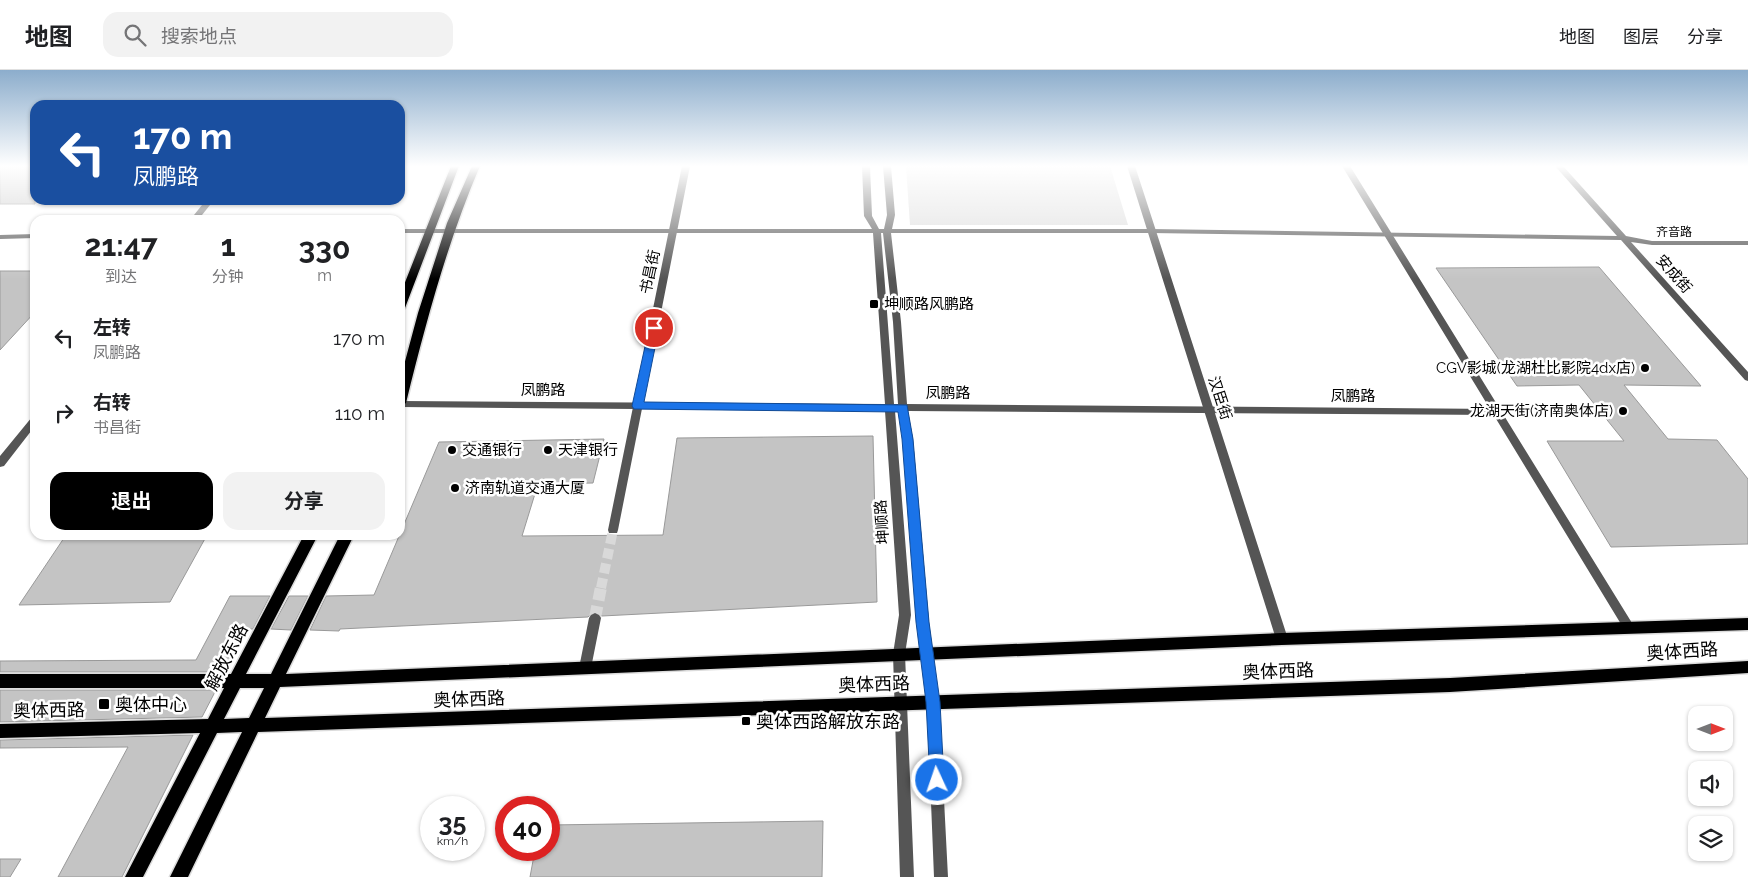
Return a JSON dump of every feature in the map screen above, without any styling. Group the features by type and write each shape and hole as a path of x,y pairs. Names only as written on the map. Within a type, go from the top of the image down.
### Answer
{"main road":[{"path":"405,294 439,204"},
{"path":"405,383 420,322 461,204"},
{"name":"解放东路","path":"134,877 308,540"},
{"path":"179,877 344,540"},
{"name":"奥体西路","path":"0,681 274,681 1282,639 1628,626 1748,624"},
{"name":"奥体西路","path":"0,731 252,726 1450,685 1748,667"}],"street":[{"name":"书昌街","path":"613,530 679,204"},
{"name":"坤顺路","path":"868,204 868,216 882,231 897,322 903,408 908,439 926,653 933,702 941,877"},
{"name":"坤顺路","path":"890,204 891,215 882,231 890,408 905,615 899,654 907,877"},
{"name":"汉臣街","path":"1143,204 1282,639"},
{"path":"1369,204 1628,626"},
{"name":"安成街","path":"1593,204 1748,378"},
{"path":"198,215 206,205"},
{"name":"齐音路","path":"405,231 1151,231 1625,239 1652,243 1748,243"},
{"path":"0,237 30,236"},
{"name":"凤鹏路","path":"405,403 1496,412"},
{"path":"0,463 30,425"},
{"path":"585,668 595,618"}],"shaded area":[{"path":"909,204 1121,204 1128,225 910,225"}],"building":[{"name":"龙湖天街(济南奥体店)","path":"1599,267 1701,386 1624,385 1668,439 1717,440 1748,479 1748,544 1611,547 1547,441 1624,441 1579,385 1517,386 1436,268"},
{"path":"0,271 30,271 30,317 0,350"},
{"path":"873,436 877,602 602,616 594,611 588,617 340,629 339,631 310,630 326,596 374,595 397,540 405,540 405,522 439,442 604,439 593,483 538,484 522,536 663,535 677,438"},
{"path":"63,540 204,540 170,602 19,605"},
{"path":"230,596 270,596 253,629 246,629 224,672 0,672 0,661 196,660"},
{"path":"289,596 308,596 291,630 271,629"},
{"path":"0,690 216,690 202,717 0,722"},
{"path":"193,735 122,877 58,877 128,747 0,748 0,740"},
{"path":"823,821 822,877 530,877 533,861 560,861 560,825"},
{"path":"0,859 21,859 10,877 0,877"}],"tunnel":[{"path":"601,588 613,530"},
{"path":"595,618 601,587"}],"place":[{"name":"坤顺路风鹏路","path":"874,304"},
{"name":"CGV影城(龙湖杜比影院4dx店)","path":"1645,368"},
{"name":"龙湖天街(济南奥体店)","path":"1623,411"},
{"name":"交通银行","path":"452,450"},
{"name":"天津银行","path":"548,450"},
{"name":"济南轨道交通大厦","path":"455,488"},
{"name":"奥体中心","path":"104,704"},
{"name":"奥体西路解放东路","path":"746,721"}],"route":[{"path":"654,328 638,406 903,408 908,439 922,622 933,702 937,780"}]}
